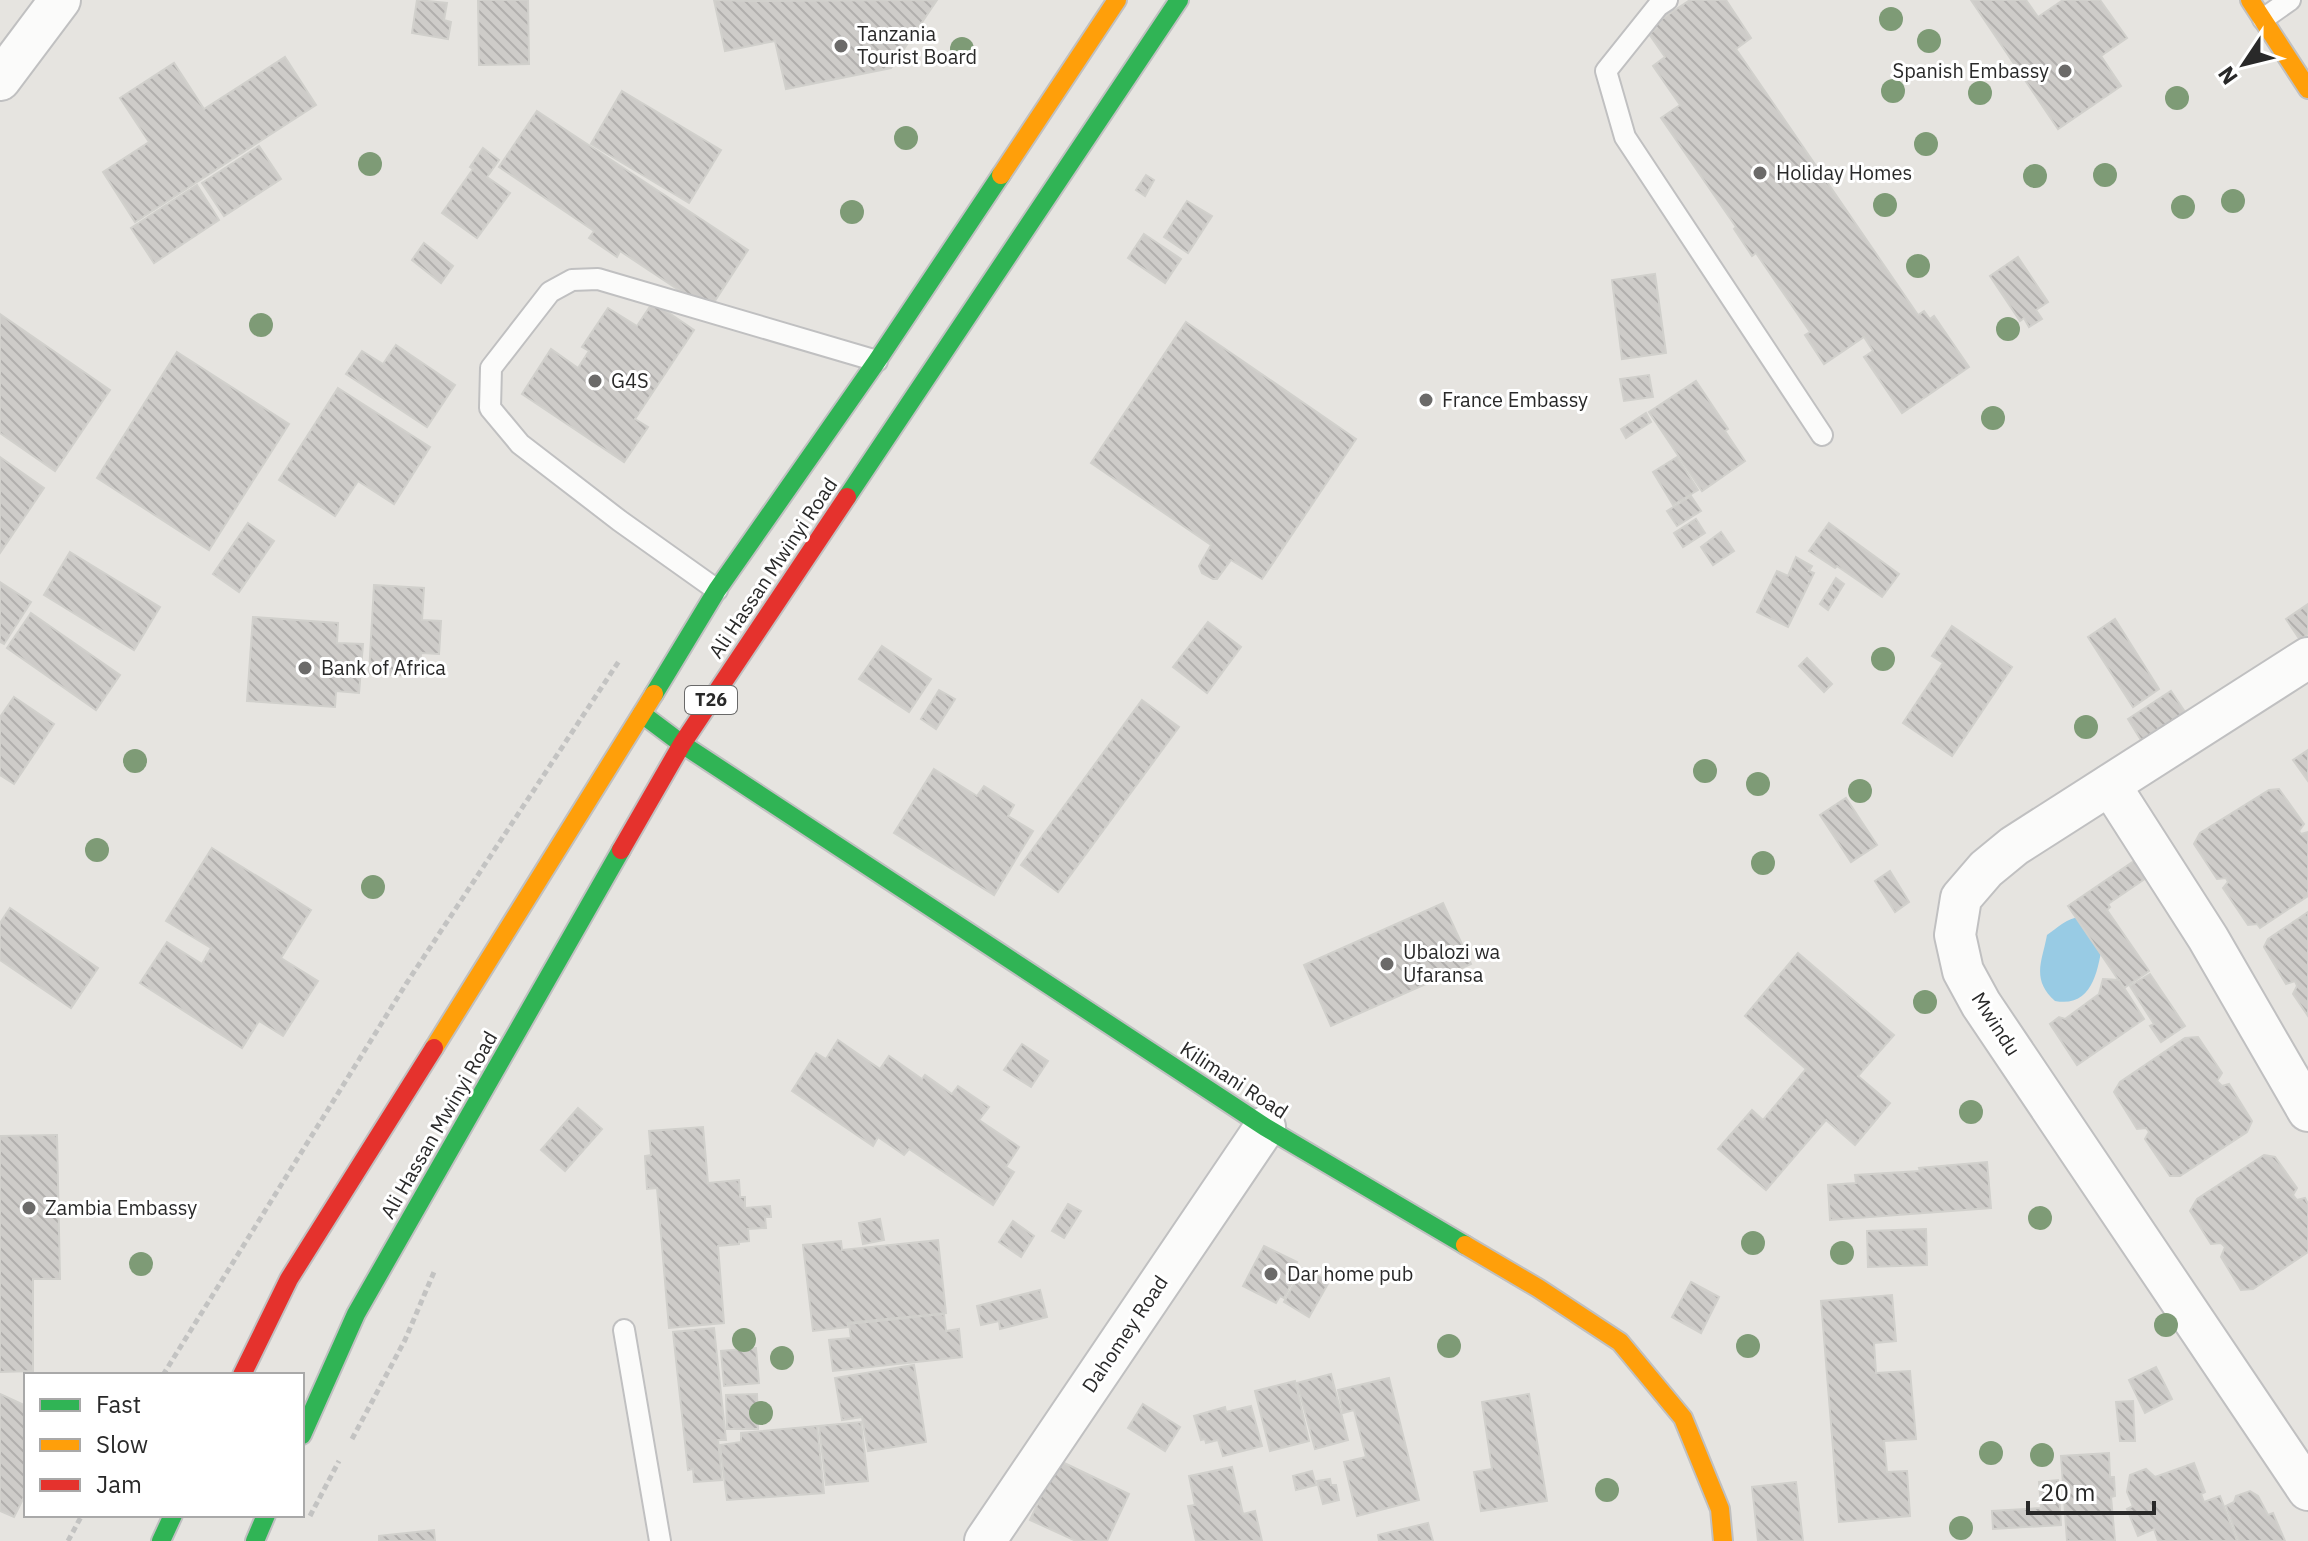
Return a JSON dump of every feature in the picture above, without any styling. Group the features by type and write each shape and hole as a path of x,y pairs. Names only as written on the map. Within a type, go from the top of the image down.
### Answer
{"main road":[{"name":"Ali Hassan Mwinyi Road","path":"243,1373 289,1279 717,590 877,361 1117,0"},
{"name":"Ali Hassan Mwinyi Road","path":"304,1431 356,1314 682,744 1179,0"},
{"path":"2250,0 2308,89"},
{"name":"Kilimani Road","path":"642,714 682,744 1265,1127 1538,1288 1620,1342 1683,1418 1720,1509 1723,1541"},
{"path":"161,1541 172,1517"},
{"path":"255,1541 265,1517"}],"street":[{"path":"0,80 60,0"},
{"name":"Mwindu","path":"2308,658 2014,846 1986,869 1961,898 1955,935 1963,971 1981,1004 2308,1490"},
{"path":"2110,785 2208,938 2308,1111"},
{"name":"Dahomey Road","path":"985,1541 1265,1127"}],"lane":[{"path":"1667,0 1658,6 1606,71 1625,137 1822,435"},
{"path":"2263,19 2290,0"},
{"path":"717,590 520,444 490,408 491,368 550,292 572,280 598,279 877,361"},
{"path":"624,1330 660,1541"}],"path":[{"path":"68,1541 81,1517"}],"water":[{"path":"2080,917 2103,940 2096,974 2086,993 2078,999 2055,1001 2043,985 2040,970 2047,935 2066,921"}],"building":[{"path":"417,0 447,3 444,20 451,22 448,39 412,33"},
{"path":"478,0 528,0 529,64 479,65"},
{"name":"Tanzania Tourist Board","path":"714,0 937,0 891,68 786,89 775,41 725,51"},
{"name":"Holiday Homes","path":"1690,0 1726,0 1751,38 1736,49 1918,315 1924,311 1930,319 1934,316 1969,367 1902,413 1864,357 1873,351 1864,337 1824,364 1805,335 1810,332 1756,253 1752,256 1734,229 1736,227 1661,118 1680,105 1653,66 1665,57 1649,34 1657,28 1654,24"},
{"name":"Spanish Embassy","path":"1971,0 2026,0 2038,17 2063,0 2100,0 2127,38 2101,56 2121,86 2058,129"},
{"path":"285,57 316,105 135,222 103,172 149,142 120,98 174,63 204,109"},
{"path":"622,91 721,150 689,203 591,144"},
{"path":"537,111 748,250 709,310 620,251 617,257 589,238 594,231 499,167"},
{"path":"259,146 281,179 224,216 202,183"},
{"path":"483,148 499,160 487,177 510,193 477,238 442,213 473,169 470,167"},
{"path":"1146,175 1154,180 1145,196 1136,190"},
{"path":"197,185 219,220 154,263 131,228"},
{"path":"1187,201 1212,216 1188,253 1164,237"},
{"path":"1144,234 1181,259 1165,283 1128,258"},
{"path":"424,243 453,266 441,283 412,260"},
{"path":"2018,257 2048,302 2036,310 2042,319 2029,327 2024,318 2020,321 1990,276"},
{"path":"1655,274 1666,353 1622,359 1612,280"},
{"name":"G4S","path":"653,302 694,330 635,419 648,427 624,462 522,394 551,349 578,368 589,351 582,347 608,308 637,326"},
{"path":"0,314 110,390 55,471 0,433"},
{"path":"1186,322 1356,439 1262,579 1231,560 1217,579 1202,573 1199,566 1211,545 1091,463"},
{"path":"396,345 455,385 427,427 346,374 362,351 383,364"},
{"path":"177,352 289,424 209,550 97,478"},
{"path":"1649,375 1653,397 1624,401 1620,379"},
{"path":"1696,381 1745,461 1702,491 1649,412"},
{"path":"338,388 430,447 394,504 358,481 335,516 279,480"},
{"path":"1646,413 1651,422 1626,438 1621,429"},
{"path":"0,457 44,488 0,553"},
{"path":"1677,457 1698,490 1673,505 1653,472"},
{"path":"1691,496 1701,511 1677,526 1667,511"},
{"path":"1696,519 1705,533 1683,547 1674,533"},
{"path":"248,523 274,541 239,592 213,574"},
{"path":"1829,523 1899,574 1882,597 1809,551"},
{"path":"1721,532 1734,551 1713,565 1701,547"},
{"path":"70,552 160,607 134,650 44,595"},
{"path":"1796,557 1812,566 1809,571 1814,573 1788,627 1757,612 1777,571 1788,576"},
{"path":"1836,578 1844,584 1828,610 1820,604"},
{"path":"0,582 31,602 4,644 0,642"},
{"path":"374,585 424,588 422,620 441,621 439,654 421,653 420,676 369,674"},
{"path":"2308,604 2308,634 2300,640 2286,619"},
{"path":"31,613 120,675 96,710 7,648"},
{"name":"Bank of Africa","path":"253,617 338,623 337,643 363,644 359,693 336,691 335,707 247,701"},
{"path":"2115,619 2159,689 2133,707 2088,637"},
{"path":"1208,622 1241,647 1207,693 1173,667"},
{"path":"1952,626 2012,667 1952,756 1903,723 1943,663 1932,656"},
{"path":"882,646 931,679 909,712 859,679"},
{"path":"1807,658 1832,684 1824,692 1799,666"},
{"path":"939,690 955,699 936,729 921,719"},
{"path":"2171,691 2185,712 2141,740 2128,719"},
{"path":"14,697 54,724 14,784 0,775 0,717"},
{"path":"1142,700 1179,727 1058,892 1021,865"},
{"path":"2308,750 2308,781 2293,760"},
{"path":"934,769 977,796 984,786 1014,805 1008,816 1033,831 994,895 894,833"},
{"path":"2279,789 2304,824 2299,831 2301,834 2308,832 2308,896 2260,928 2257,924 2248,925 2223,888 2228,882 2226,878 2217,879 2194,844 2200,833 2269,790"},
{"path":"1846,798 1877,845 1851,862 1820,815"},
{"path":"212,848 311,910 281,958 318,981 283,1036 259,1021 242,1048 140,983 167,942 202,964 211,948 166,921"},
{"path":"2140,857 2152,874 2108,904 2110,907 2107,910 2149,971 2124,988 2068,906"},
{"path":"1890,871 1909,902 1895,912 1875,881"},
{"name":"Ubalozi wa Ufaransa","path":"1443,903 1471,964 1331,1026 1304,965"},
{"path":"10,908 98,968 71,1008 0,960 0,923"},
{"path":"2308,912 2308,1016 2293,994 2297,986 2295,981 2286,984 2264,947 2268,939"},
{"path":"1798,953 1894,1035 1858,1076 1890,1103 1855,1145 1826,1120 1766,1190 1718,1149 1752,1110 1763,1120 1806,1069 1745,1016"},
{"path":"2150,974 2185,1026 2161,1042 2150,1026 2154,1024 2130,986"},
{"path":"2103,979 2119,980 2144,1019 2077,1065 2050,1024 2059,1017 2065,1019 2099,994"},
{"path":"2198,1037 2222,1073 2217,1081 2222,1086 2229,1084 2252,1121 2247,1132 2180,1176 2170,1176 2145,1139 2149,1132 2146,1128 2137,1129 2114,1092 2120,1082 2185,1038"},
{"path":"838,1040 880,1069 889,1056 922,1079 925,1075 952,1094 958,1086 989,1107 979,1120 1019,1147 1006,1167 1014,1172 993,1205 909,1149 904,1155 878,1137 873,1146 792,1091 816,1053 826,1059"},
{"path":"1022,1044 1048,1061 1031,1087 1004,1070"},
{"path":"578,1108 602,1129 565,1171 541,1150"},
{"path":"703,1127 708,1183 739,1180 740,1197 745,1197 745,1208 770,1206 771,1217 765,1217 766,1228 748,1229 749,1241 718,1246 724,1323 669,1328 657,1188 647,1189 645,1156 651,1155 649,1131"},
{"name":"Zambia Embassy","path":"57,1135 60,1279 33,1279 33,1371 0,1372 0,1136"},
{"path":"2264,1155 2275,1157 2297,1188 2293,1195 2297,1200 2305,1198 2308,1204 2308,1252 2253,1289 2241,1290 2221,1257 2225,1247 2221,1243 2211,1244 2190,1211 2197,1199"},
{"path":"1987,1162 1991,1208 1830,1220 1828,1185 1856,1183 1855,1175"},
{"path":"1068,1204 1081,1211 1064,1238 1052,1231"},
{"path":"880,1219 884,1240 863,1244 859,1223"},
{"path":"1013,1221 1034,1236 1021,1257 999,1242"},
{"path":"1926,1229 1927,1265 1868,1267 1867,1231"},
{"path":"938,1240 946,1313 848,1323 848,1327 813,1331 803,1245 841,1241 842,1250"},
{"name":"Dar home pub","path":"1264,1246 1297,1262 1292,1273 1296,1275 1284,1298 1280,1296 1276,1303 1243,1286"},
{"name":"Dar home pub","path":"1303,1268 1329,1282 1309,1317 1284,1302"},
{"path":"1691,1282 1719,1297 1701,1333 1672,1317"},
{"path":"1040,1290 1047,1317 1000,1329 999,1321 981,1325 977,1306"},
{"path":"1892,1295 1896,1341 1874,1343 1876,1373 1910,1371 1916,1439 1884,1441 1887,1472 1907,1471 1910,1516 1839,1522 1821,1301"},
{"path":"944,1314 946,1331 959,1329 962,1357 833,1371 829,1340 851,1338 849,1324"},
{"path":"714,1328 726,1440 718,1440 722,1480 694,1482 693,1469 688,1470 673,1332"},
{"path":"756,1348 759,1383 724,1386 721,1351"},
{"path":"914,1365 926,1442 868,1451 862,1417 842,1420 835,1378"},
{"path":"2156,1367 2172,1399 2145,1413 2129,1380"},
{"path":"1331,1374 1348,1440 1315,1449 1297,1383"},
{"path":"1389,1378 1419,1500 1357,1516 1344,1462 1366,1457 1354,1410 1343,1413 1338,1390"},
{"path":"1295,1381 1309,1441 1270,1451 1255,1391"},
{"path":"0,1394 24,1405 24,1497 14,1517 0,1511"},
{"path":"757,1394 758,1429 727,1429 726,1395"},
{"path":"1529,1394 1547,1501 1481,1511 1474,1472 1492,1469 1482,1402"},
{"path":"2133,1401 2135,1441 2120,1441 2116,1402"},
{"path":"1143,1404 1180,1427 1165,1451 1128,1428"},
{"path":"1251,1406 1262,1446 1223,1456 1218,1440 1206,1443 1205,1439 1201,1440 1194,1416 1225,1407 1226,1412"},
{"path":"861,1422 868,1481 826,1485 819,1426"},
{"path":"817,1426 824,1493 727,1500 720,1445 741,1442 741,1433"},
{"path":"2109,1453 2110,1477 2114,1477 2115,1496 2111,1497 2115,1541 2067,1541 2061,1456"},
{"path":"1058,1460 1129,1494 1107,1541 1076,1541 1030,1520"},
{"path":"2194,1463 2205,1492 2201,1494 2204,1502 2220,1496 2237,1541 2158,1541 2154,1529 2138,1536 2127,1509 2133,1506 2127,1492 2130,1475 2146,1469 2155,1477"},
{"path":"1232,1467 1243,1514 1255,1511 1262,1541 1196,1541 1188,1506 1195,1505 1189,1476"},
{"path":"1312,1471 1316,1485 1296,1490 1293,1476"},
{"path":"1330,1479 1331,1485 1336,1485 1339,1500 1323,1504 1317,1481"},
{"path":"2058,1480 2061,1525 1993,1529 1992,1511 2041,1508 2039,1482"},
{"path":"1796,1482 1803,1541 1758,1541 1752,1487"},
{"path":"2250,1491 2258,1496 2268,1515 2273,1513 2285,1541 2239,1541 2226,1506 2234,1502 2236,1496"},
{"path":"1428,1523 1433,1541 1379,1541 1378,1535"},
{"path":"434,1530 435,1541 379,1541 379,1536"}],"traffic: fast":[{"path":"847,497 1179,0"},
{"path":"654,694 717,590 877,361 1001,175"},
{"path":"642,714 682,744 1265,1127 1465,1245"},
{"path":"304,1431 356,1314 621,850"},
{"path":"161,1541 172,1517"},
{"path":"255,1541 265,1517"}],"traffic: slow":[{"path":"1001,175 1117,0"},
{"path":"2250,0 2308,89"},
{"path":"434,1048 654,694"},
{"path":"1465,1245 1620,1342 1683,1418 1720,1509 1723,1541"}],"traffic: jam":[{"path":"621,850 682,744 847,497"},
{"path":"243,1373 289,1279 434,1048"}],"place":[{"name":"Tanzania Tourist Board","path":"841,46"},
{"name":"Spanish Embassy","path":"2065,71"},
{"name":"Holiday Homes","path":"1760,173"},
{"name":"G4S","path":"595,381"},
{"name":"France Embassy","path":"1426,400"},
{"name":"Bank of Africa","path":"305,668"},
{"name":"Ubalozi wa Ufaransa","path":"1387,964"},
{"name":"Zambia Embassy","path":"29,1208"},
{"name":"Dar home pub","path":"1271,1274"}]}
